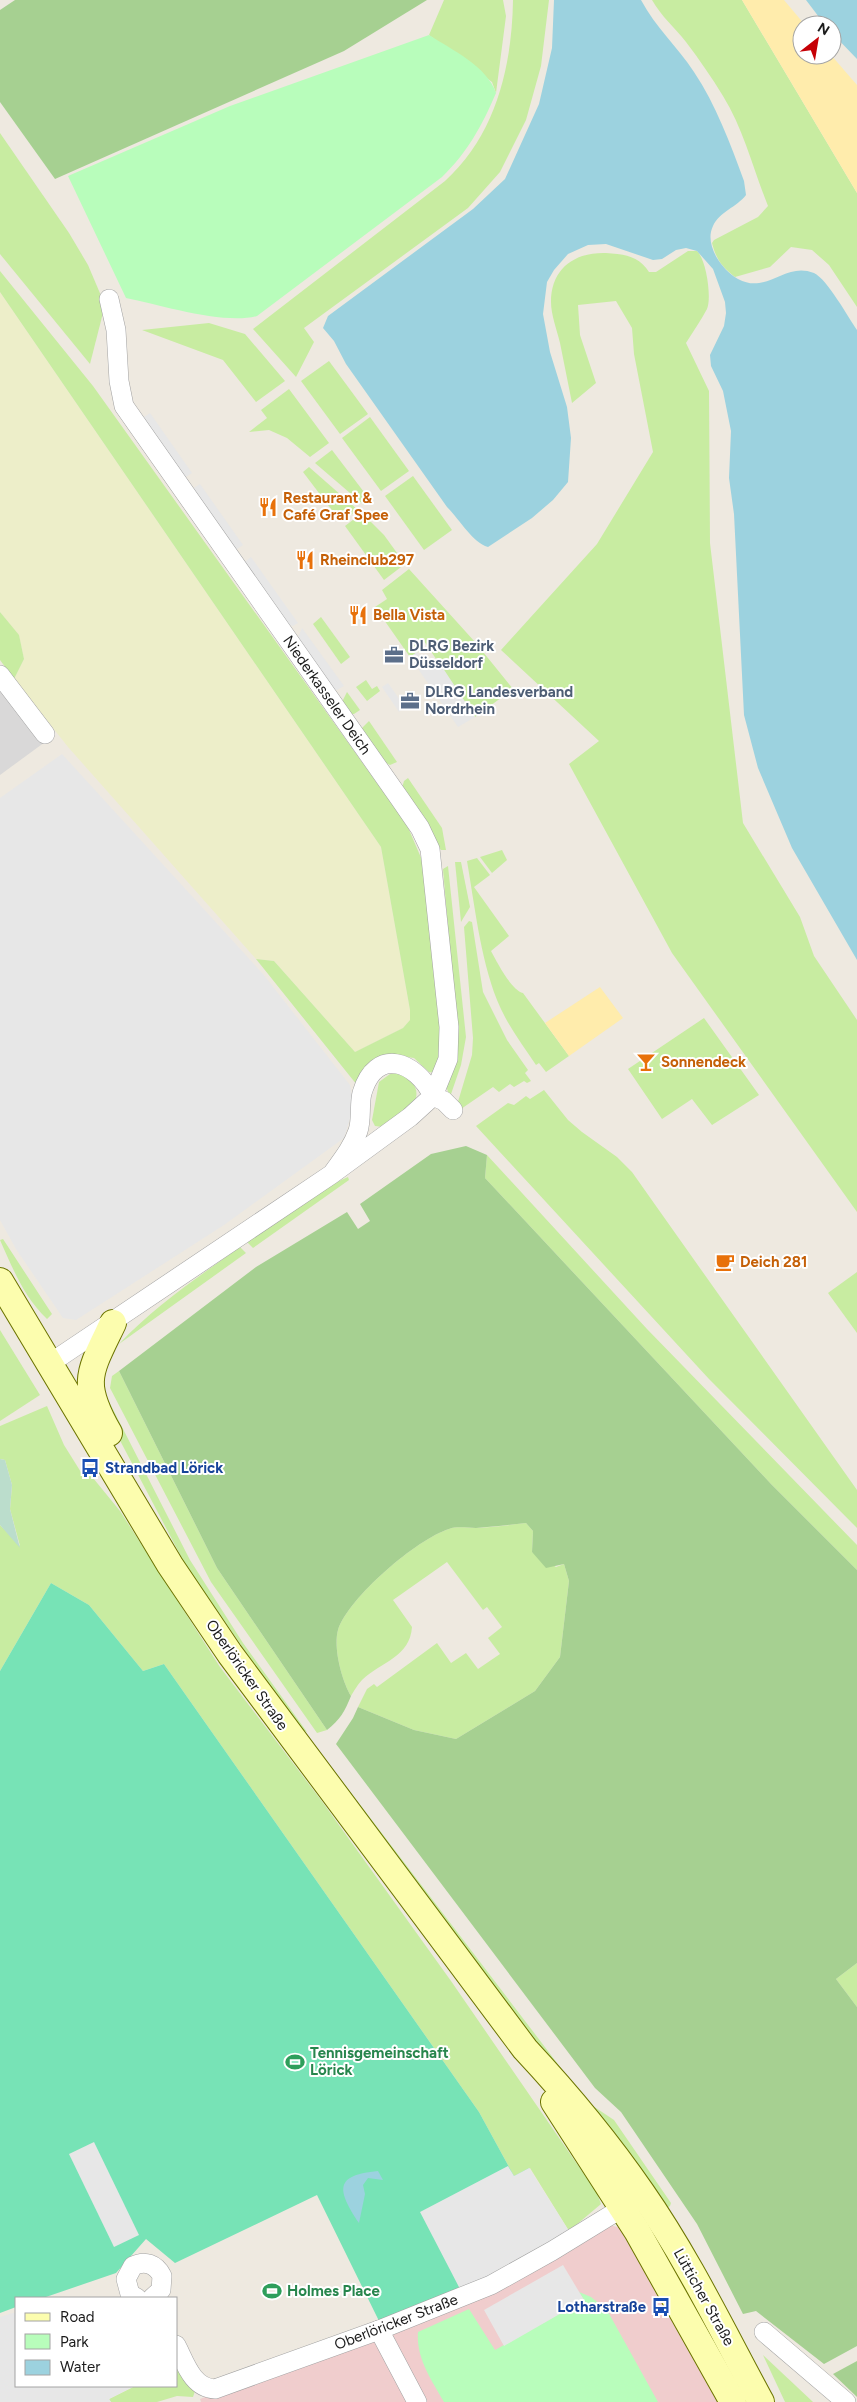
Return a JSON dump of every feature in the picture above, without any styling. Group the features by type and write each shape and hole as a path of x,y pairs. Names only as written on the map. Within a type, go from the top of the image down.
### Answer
{"main road":[{"name":"Oberlöricker Straße","path":"0,1281 170,1565 230,1654 525,2049 571,2098 633,2201"},
{"path":"113,1323 94,1361 91,1375 91,1396 96,1411 135,1478 133,1502"},
{"name":"Lütticher Straße","path":"633,2201 676,2297 733,2402"},
{"name":"Lütticher Straße","path":"633,2201 691,2271 761,2402"}],"street":[{"name":"Niederkasseler Deich","path":"108,299 116,330 119,381 124,406 400,799 420,828 430,849 449,1027 448,1059 432,1096"},
{"path":"0,675 45,734"},
{"path":"332,1174 351,1149 359,1129 362,1093 372,1076 382,1065 394,1062 411,1068 427,1084 432,1096 444,1101 454,1110"},
{"path":"49,1364 113,1323 332,1174 410,1117 432,1096"},
{"name":"Oberlöricker Straße","path":"178,2349 193,2378 204,2387 215,2389 379,2330 491,2285 633,2201"},
{"path":"135,2297 130,2294 126,2279 133,2266 145,2262 155,2266 162,2276 161,2290 154,2297"},
{"path":"379,2330 417,2402"},
{"path":"764,2332 846,2402"}],"shaded area":[{"path":"150,413 192,473 183,479 140,420"},
{"path":"200,484 243,545 234,551 191,490"},
{"path":"251,557 298,623 293,626 285,624 241,565"},
{"path":"302,628 344,686 337,690 331,689 297,640"},
{"path":"417,652 427,666 437,659 475,717 458,727 410,657"},
{"path":"0,683 45,742 0,775"},
{"path":"388,683 405,707 399,712 382,687"},
{"path":"62,754 263,974 350,1085 354,1105 344,1138 224,1225 76,1320 63,1318 16,1249 0,1220 0,798"},
{"path":"94,2142 139,2235 114,2247 69,2154"},
{"path":"508,2166 514,2176 529,2168 569,2231 486,2278 460,2289 420,2212"},
{"path":"604,2224 631,2230 725,2402 201,2402 200,2399 383,2332"},
{"path":"563,2265 584,2300 504,2346 484,2310"},
{"path":"15,2312 15,2387 133,2387 109,2399 111,2402 0,2402 0,2317"}],"green space":[{"path":"15,0 427,0 344,51 55,179 0,102 0,10"},
{"path":"444,0 503,0 506,16 496,93 492,82 429,35"},
{"path":"513,0 549,0 541,66 526,120 500,172 468,208 304,328 314,342 296,377 253,329 445,181 463,163 489,121 498,98 509,50"},
{"path":"652,0 742,0 857,193 857,307 829,265 812,250 791,247 770,267 735,277 720,262 715,254 712,243 714,240 758,217 768,206 743,136 730,109 696,55"},
{"path":"429,35 468,59 485,75 496,93 473,138 442,177 257,316 228,318 210,316 126,298 68,176 230,106"},
{"path":"0,133 69,233 88,265 105,305 90,364 0,254"},
{"path":"688,251 697,251 700,255 705,270 709,296 707,309 686,343 709,391 710,543 743,823 800,917 814,956 857,1020 857,1212 672,953 569,764 599,741 501,650 597,544 653,452 634,354 632,328 616,301 578,305 580,335 596,383 572,403 551,307 552,290 555,280 566,265 575,259 594,253 625,255 641,262 649,272 656,272"},
{"path":"0,271 93,386 407,825 422,860 442,1040 436,1073 429,1072 414,1058 400,1056 357,1085 256,959 274,961 355,1052 403,1028 410,1020 410,1010 381,847 0,292"},
{"path":"0,292 381,847 410,1010 410,1020 403,1028 355,1052 274,961 256,959 68,747 14,679 24,659 19,636 0,612"},
{"path":"209,323 245,334 285,381 256,402 223,360 142,330"},
{"path":"329,361 368,414 340,434 301,381"},
{"path":"289,389 329,443 310,457 287,438 269,430 249,432 267,418 261,410"},
{"path":"370,417 409,471 381,491 342,438"},
{"path":"332,450 370,500 364,505 315,463"},
{"path":"309,467 358,510 341,522 303,472"},
{"path":"413,476 452,530 424,550 385,496"},
{"path":"362,513 384,535 405,564 384,580 345,526"},
{"path":"409,569 475,642 513,689 475,717 422,638 417,642 422,649 410,657 375,607 387,599 382,590"},
{"path":"0,612 19,635 24,659 14,679 0,660"},
{"path":"321,617 350,657 341,664 313,624"},
{"path":"366,680 372,689 377,686 380,691 367,701 356,687"},
{"path":"347,692 360,710 354,714 351,714 342,702"},
{"path":"369,721 397,762 390,765 384,762 361,729"},
{"path":"408,778 442,828 446,850 441,850 435,843 402,788 404,781"},
{"path":"502,850 507,860 492,873 480,857"},
{"path":"477,858 490,875 474,887 509,936 491,951 509,981 518,991 523,993 569,1056 546,1072 539,1063 536,1065 510,1025 501,1009 491,983 479,931 467,861"},
{"path":"455,862 461,862 470,907 461,922"},
{"path":"448,866 466,1037 461,1065 450,1097 446,1086 457,1036 443,869"},
{"path":"469,921 472,922 483,992 507,1040 528,1070 525,1073 531,1081 527,1083 524,1081 514,1087 510,1084 499,1092 493,1087 461,1109 457,1105 472,1055 473,1038 464,927"},
{"path":"704,1018 759,1095 712,1125 692,1099 662,1119 628,1069"},
{"path":"399,1073 408,1078 416,1089 414,1103 383,1127 375,1126 372,1120 379,1082 390,1074"},
{"path":"544,1090 568,1120 617,1157 632,1172 857,1490 857,1528 709,1379 476,1126 508,1103 514,1105 526,1096 530,1099"},
{"path":"466,1146 487,1155 485,1178 771,1484 857,1570 857,1963 836,1979 857,2007 857,2346 824,2364 756,2311 743,2314 697,2224 621,2112 595,2088 336,1744 358,1707 414,1730 456,1739 535,1691 560,1657 569,1581 564,1564 546,1568 532,1552 533,1531 526,1523 476,1528 452,1528 420,1544 370,1586 355,1602 338,1630 338,1655 344,1682 351,1696 342,1715 327,1730 217,1568 119,1371 256,1267 347,1212 358,1229 370,1221 360,1204 431,1154"},
{"path":"487,1155 647,1329 857,1545 857,1570 771,1484 485,1178"},
{"path":"348,1177 349,1180 253,1248 247,1242 328,1186"},
{"path":"3,1239 52,1314 47,1319 32,1301 20,1282 0,1240"},
{"path":"240,1247 246,1253 119,1344 147,1317"},
{"path":"857,1272 857,1333 828,1293"},
{"path":"0,1330 40,1395 0,1421"},
{"path":"119,1371 217,1568 327,1730 317,1733 211,1582 110,1388 112,1376"},
{"path":"99,1382 190,1560 243,1643 307,1732 299,1729 185,1564 105,1412"},
{"path":"47,1406 64,1445 84,1477 89,1473 120,1511 220,1667 321,1800 451,1981 597,2193 601,2204 569,2231 530,2168 514,2176 479,2112 164,1664 143,1671 89,1605 51,1583 0,1671 0,1525 20,1546 10,1509 12,1485 5,1460 0,1459 0,1426"},
{"path":"0,1459 5,1460 12,1485 10,1509 20,1548 0,1525"},
{"path":"526,1523 533,1531 532,1552 556,1567 564,1564 569,1581 560,1657 535,1691 456,1739 414,1730 358,1707 367,1689 374,1684 377,1687 437,1643 451,1663 466,1653 478,1669 500,1654 488,1638 502,1627 487,1607 483,1610 447,1562 393,1600 412,1627 410,1637 400,1652 362,1680 351,1696 344,1682 339,1664 337,1637 338,1630 355,1602 386,1571 420,1544 435,1535 459,1527 482,1528"},
{"path":"51,1583 89,1605 143,1671 164,1664 479,2112 514,2176 529,2168 486,2278 379,2321 317,2195 175,2263 146,2239 116,2273 46,2297 15,2297 15,2307 0,2313 0,1671"},
{"path":"323,1756 583,2097 614,2120 671,2203 670,2206 664,2210 326,1766"},
{"path":"857,1963 857,2007 836,1979"},
{"path":"579,2292 591,2297 607,2310 658,2402 444,2402 422,2360 419,2351 418,2332 469,2309 495,2350 584,2300"},
{"path":"763,2355 813,2402 785,2402"},
{"path":"857,2361 857,2397 833,2374"},
{"path":"178,2362 195,2391 193,2397 177,2396 157,2402 111,2402 109,2399 133,2387 178,2387"}],"sand":[{"path":"742,0 784,0 797,15 792,15 792,65 840,65 857,85 857,193"},
{"path":"600,987 623,1018 569,1056 545,1023"}],"water":[{"path":"554,0 641,0 702,85 722,125 744,181 746,195 719,217 711,230 711,242 717,258 732,275 748,283 767,281 794,271 804,270 814,273 831,290 857,330 857,960 792,848 758,768 744,715 734,514 729,478 731,431 723,391 711,366 710,355 724,326 726,313 725,302 713,269 697,251 686,248 676,250 662,259 653,260 606,244 588,245 568,254 554,270 547,282 543,314 550,352 567,407 571,438 568,482 553,500 532,518 488,547 471,536 447,507 346,364 334,341 323,328 328,316 473,209 505,179 539,104 552,48"},
{"path":"806,0 857,0 857,59 842,43 842,15 817,15"},
{"path":"378,2171 383,2180 368,2178 363,2185 365,2194 359,2223 347,2202 344,2186 353,2176"}],"place":[{"name":"Restaurant & Café Graf Spee","path":"268,507"},
{"name":"Rheinclub297","path":"305,560"},
{"name":"Bella Vista","path":"358,615"},
{"name":"DLRG Bezirk Düsseldorf","path":"394,655"},
{"name":"DLRG Landesverband Nordrhein","path":"410,701"},
{"name":"Sonnendeck","path":"646,1062"},
{"name":"Deich 281","path":"725,1262"},
{"name":"Strandbad Lörick","path":"90,1468"},
{"name":"Tennisgemeinschaft Lörick","path":"295,2062"},
{"name":"Holmes Place","path":"272,2291"},
{"name":"Lotharstraße","path":"661,2307"}]}
